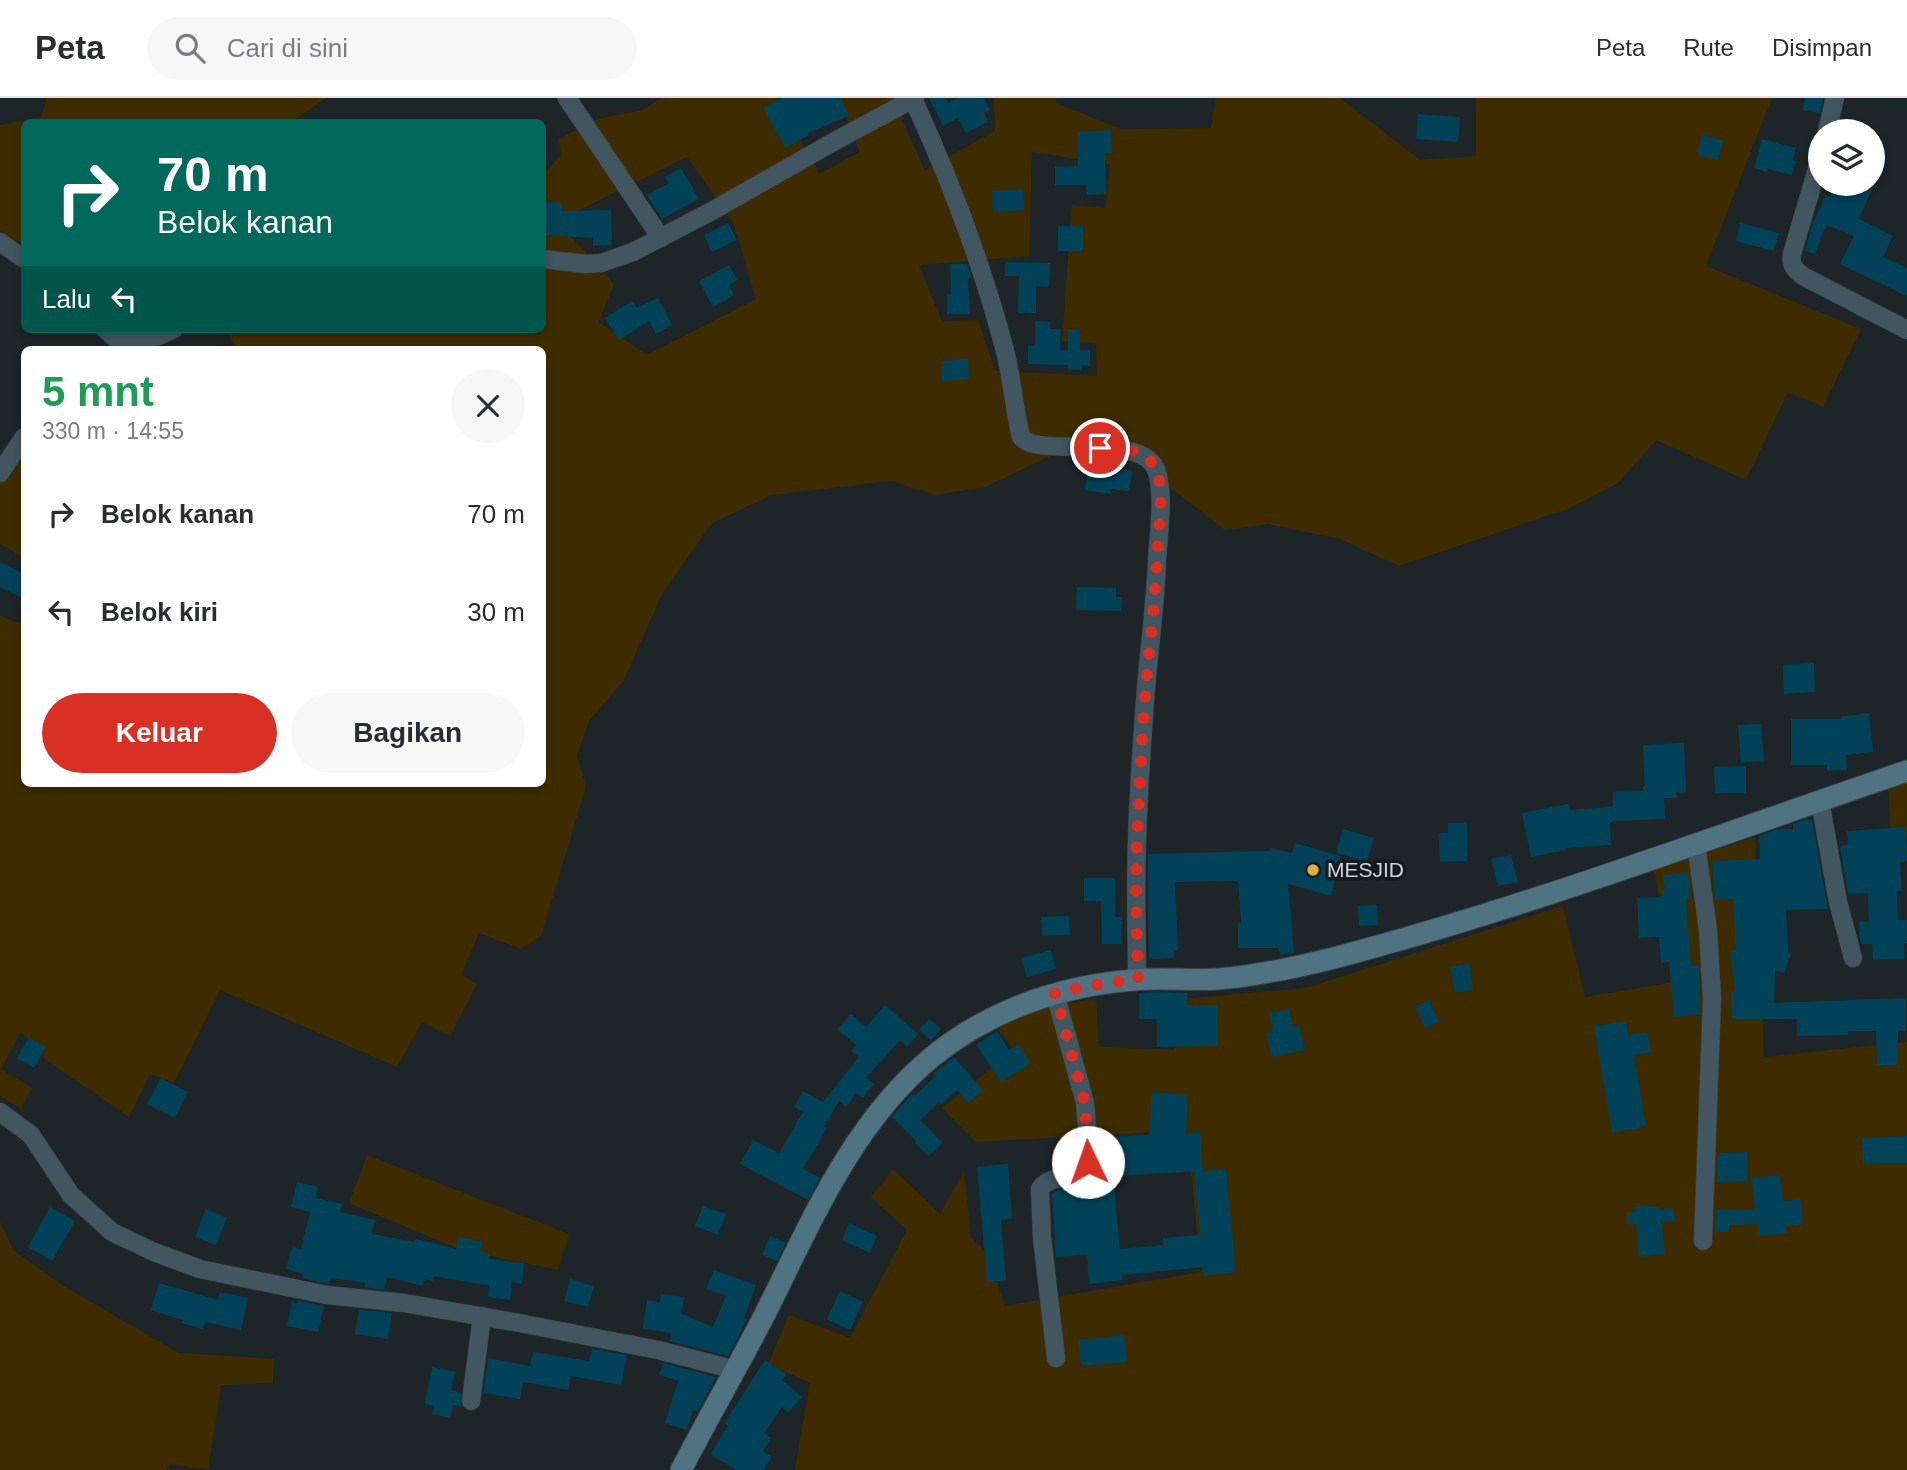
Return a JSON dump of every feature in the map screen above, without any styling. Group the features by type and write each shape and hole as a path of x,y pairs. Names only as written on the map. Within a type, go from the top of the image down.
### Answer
{"street":[{"path":"567,98 661,238"},
{"path":"546,259 601,263 633,252 914,98 975,250 1004,349 1021,437 1027,443 1044,446 1127,449 1149,458 1159,474 1161,488 1157,566 1144,712 1137,841 1138,979"},
{"path":"1830,119 1835,98"},
{"path":"1809,196 1792,254 1792,265 1796,271 1907,330"},
{"path":"0,242 21,257"},
{"path":"109,339 149,340 165,333"},
{"path":"0,473 21,442"},
{"path":"681,1470 736,1370 836,1175 861,1135 901,1086 930,1059 987,1021 1055,993 1094,985 1138,979 1216,979 1278,971 1326,960 1479,917 1907,771"},
{"path":"1820,801 1838,902 1853,958"},
{"path":"1696,844 1712,975 1703,1241"},
{"path":"1055,993 1085,1103 1089,1154 1085,1168 1077,1174 1046,1182 1040,1189 1042,1238 1056,1357"},
{"path":"0,1112 31,1135 71,1195 113,1232 154,1252 200,1269 327,1295 404,1303 482,1316 658,1350 736,1370"},
{"path":"471,1401 482,1316"}],"shaded area":[{"path":"47,98 326,98 295,119 31,119 41,117"},
{"path":"663,98 778,98 819,174 860,152 839,98 899,98 897,99 905,127 925,170 995,131 994,98 1056,98 1056,103 1121,129 1211,128 1216,98 1340,98 1420,160 1476,156 1476,98 1772,98 1706,266 1861,329 1823,407 1788,392 1746,480 1656,440 1618,483 1570,508 1399,566 1340,539 1268,524 1225,530 1171,488 1144,456 1078,443 985,487 935,495 891,481 772,495 712,523 662,594 624,680 589,721 577,756 586,786 541,936 521,949 479,933 461,975 477,984 450,1036 422,1022 397,1067 220,990 174,1083 150,1074 129,1117 46,1060 21,1031 1,1069 32,1088 21,1109 0,1096 0,616 21,624 21,787 546,787 546,346 234,346 229,333 546,333 546,173 561,154 559,139 597,119 639,111","holes":["1032,152 1110,164 1106,208 1072,205 1062,341 1096,343 1097,376 995,371 978,320 942,321 919,265 1029,256","687,157 733,222 756,299 647,355 599,322 614,284 557,221"]},
{"path":"21,121 21,243 0,231 0,125"},
{"path":"21,444 21,556 0,544 0,476"},
{"path":"1907,778 1907,836 1891,837 1888,785"},
{"path":"1755,837 1764,1057 1907,1042 1907,1470 795,1470 810,1383 768,1364 789,1315 850,1338 907,1230 871,1197 893,1169 940,1214 964,1171 971,1238 987,1252 1005,1306 1201,1272 1187,1130 976,1142 942,1108 1014,1050 996,1026 1046,1006 1096,999 1099,1047 1175,1050 1181,999 1306,988 1563,906 1585,997 1675,982 1654,870"},
{"path":"367,1155 569,1234 558,1270 461,1250 349,1203"},
{"path":"0,1222 14,1251 65,1287 179,1353 274,1359 273,1383 221,1385 208,1470 169,1464 167,1470 0,1470"}],"building":[{"path":"782,98 841,98 849,116 808,133 809,135 785,148 763,108"},
{"path":"929,98 946,98 948,103 959,98 984,98 990,110 984,113 988,122 966,133 958,118 943,126"},
{"path":"1805,98 1823,98 1820,113 1803,110"},
{"path":"1418,114 1460,117 1458,142 1416,139"},
{"path":"1111,130 1112,153 1105,153 1106,194 1087,195 1086,185 1055,185 1055,167 1078,166 1077,132"},
{"path":"1702,135 1723,140 1718,160 1697,155"},
{"path":"1762,139 1796,148 1792,175 1754,168"},
{"path":"681,168 699,199 662,219 647,195 669,183 665,177"},
{"path":"1023,189 1025,210 993,212 992,191"},
{"path":"1825,196 1869,196 1859,219 1893,236 1883,257 1907,268 1907,296 1840,264 1854,236 1826,225 1815,254 1805,251"},
{"path":"546,201 562,203 561,211 611,210 612,245 593,246 593,238 546,235"},
{"path":"728,223 737,240 712,252 704,235"},
{"path":"1740,223 1779,233 1774,251 1736,241"},
{"path":"1058,226 1083,226 1083,251 1058,251"},
{"path":"1005,262 1050,263 1049,287 1036,286 1036,313 1018,313 1019,276 1005,276"},
{"path":"950,264 967,264 972,278 968,278 970,314 947,314 947,294 951,294"},
{"path":"729,265 737,280 729,285 734,295 713,307 699,281"},
{"path":"658,298 672,325 656,334 649,321 619,340 605,318 632,301 637,308"},
{"path":"1035,321 1050,322 1050,329 1061,329 1060,350 1068,350 1068,329 1080,329 1080,350 1090,350 1090,366 1081,365 1081,370 1068,370 1068,365 1028,364 1028,346 1035,346"},
{"path":"968,359 969,379 942,381 941,361"},
{"path":"1089,464 1132,471 1129,491 1111,489 1110,494 1085,490"},
{"path":"0,562 21,572 21,598 0,587"},
{"path":"1077,587 1116,588 1116,597 1122,597 1121,611 1076,610"},
{"path":"1814,663 1815,692 1784,694 1783,665"},
{"path":"1869,713 1873,752 1846,755 1847,770 1827,771 1827,765 1791,765 1791,719 1841,719 1840,717"},
{"path":"1761,724 1764,761 1741,763 1738,725"},
{"path":"1684,743 1686,792 1676,793 1677,798 1664,798 1665,819 1612,821 1611,845 1565,848 1566,850 1531,857 1522,813 1568,804 1569,810 1613,807 1613,792 1643,791 1645,787 1643,745"},
{"path":"1746,766 1746,793 1715,793 1714,767"},
{"path":"1812,820 1828,909 1786,910 1788,952 1791,953 1784,973 1775,970 1774,1003 1906,998 1906,1031 1898,1031 1898,1065 1877,1065 1876,1031 1848,1031 1848,1035 1797,1036 1797,1019 1732,1019 1731,991 1735,991 1730,951 1736,950 1733,899 1715,900 1712,861 1760,859 1759,836 1775,830 1793,829 1793,824"},
{"path":"1448,823 1467,823 1467,861 1440,862 1439,833 1448,833"},
{"path":"1906,827 1907,861 1900,862 1902,891 1897,891 1898,920 1907,920 1905,959 1873,960 1872,944 1861,944 1860,941 1859,922 1869,922 1868,893 1848,894 1840,846 1848,845 1847,831"},
{"path":"1343,829 1374,838 1367,862 1336,853"},
{"path":"1295,843 1341,856 1331,896 1288,884 1294,953 1280,955 1279,948 1238,948 1238,923 1241,923 1238,881 1175,882 1178,951 1174,951 1174,958 1149,959 1148,854 1270,851 1271,848 1292,853"},
{"path":"1511,855 1518,882 1498,886 1491,859"},
{"path":"1688,872 1691,899 1686,899 1691,966 1699,965 1700,1015 1674,1017 1669,962 1661,963 1659,937 1639,938 1637,898 1662,897 1661,889 1665,889 1663,875"},
{"path":"1084,878 1115,878 1115,917 1121,917 1121,944 1102,944 1101,901 1084,901"},
{"path":"1377,905 1378,925 1359,926 1358,906"},
{"path":"1069,916 1070,935 1042,936 1041,917"},
{"path":"1051,950 1056,969 1027,977 1021,958"},
{"path":"1469,963 1473,990 1455,993 1450,967"},
{"path":"1139,993 1187,993 1187,1005 1217,1005 1218,1046 1157,1047 1157,1019 1139,1019"},
{"path":"1429,1000 1439,1022 1425,1028 1415,1006"},
{"path":"885,1005 918,1034 907,1047 900,1040 866,1078 874,1084 863,1098 857,1093 846,1107 839,1101 803,1169 820,1178 808,1200 740,1164 753,1140 779,1153 803,1112 794,1107 803,1091 823,1102 859,1057 851,1051 856,1045 837,1029 851,1014 866,1027"},
{"path":"1289,1009 1293,1027 1299,1026 1305,1050 1272,1057 1266,1033 1273,1031 1269,1013"},
{"path":"929,1019 941,1029 931,1041 919,1030"},
{"path":"1626,1021 1628,1035 1647,1032 1651,1052 1634,1055 1646,1127 1612,1133 1594,1026"},
{"path":"997,1031 1009,1050 1018,1044 1031,1063 1001,1082 976,1045"},
{"path":"29,1037 46,1047 34,1068 17,1058"},
{"path":"954,1057 983,1090 968,1103 957,1090 920,1120 943,1143 928,1156 892,1117 912,1094 914,1096 936,1076 934,1073"},
{"path":"161,1078 188,1092 175,1118 147,1104"},
{"path":"1152,1092 1188,1095 1186,1133 1200,1132 1203,1171 1113,1176 1120,1249 1163,1245 1163,1238 1200,1235 1194,1172 1226,1169 1236,1272 1204,1276 1203,1267 1122,1275 1123,1280 1089,1284 1087,1255 1056,1257 1052,1193 1094,1182 1093,1174 1100,1157 1100,1147 1112,1146 1111,1137 1149,1135"},
{"path":"1907,1136 1907,1163 1863,1164 1862,1138"},
{"path":"1747,1152 1748,1181 1717,1183 1718,1153"},
{"path":"1008,1164 1012,1219 1001,1220 1006,1280 987,1282 977,1167"},
{"path":"1780,1175 1783,1201 1800,1199 1803,1224 1786,1226 1787,1233 1758,1236 1757,1224 1729,1225 1729,1232 1715,1232 1716,1209 1755,1210 1751,1178"},
{"path":"297,1182 318,1187 316,1198 342,1204 340,1212 375,1220 372,1234 415,1242 416,1239 456,1249 458,1237 482,1242 480,1251 490,1253 489,1259 524,1263 522,1284 512,1282 510,1300 488,1297 489,1286 434,1276 433,1281 425,1279 423,1286 387,1277 384,1290 364,1287 365,1283 331,1278 329,1284 303,1278 304,1274 286,1269 292,1247 301,1249 310,1212 291,1207"},
{"path":"703,1206 726,1214 718,1235 695,1226"},
{"path":"50,1207 75,1221 52,1261 28,1247"},
{"path":"1634,1207 1673,1208 1675,1221 1662,1222 1665,1254 1639,1257 1636,1224 1628,1225 1627,1213 1635,1212"},
{"path":"206,1209 227,1218 216,1245 195,1237"},
{"path":"849,1223 877,1236 870,1253 842,1240"},
{"path":"770,1236 786,1243 777,1261 762,1255"},
{"path":"714,1270 756,1285 744,1318 747,1319 728,1356 669,1341 672,1333 643,1329 647,1300 660,1302 661,1294 684,1297 682,1314 713,1327 726,1296 706,1289"},
{"path":"570,1279 594,1286 588,1307 564,1301"},
{"path":"159,1283 218,1300 220,1292 248,1298 241,1330 205,1322 203,1329 151,1310"},
{"path":"840,1291 863,1302 850,1330 827,1319"},
{"path":"292,1302 324,1306 318,1332 287,1326"},
{"path":"359,1310 392,1313 388,1339 355,1334"},
{"path":"1124,1335 1127,1362 1081,1366 1078,1340"},
{"path":"592,1349 627,1355 621,1385 571,1376 568,1390 523,1382 520,1399 483,1393 488,1358 530,1366 533,1352 589,1361"},
{"path":"765,1360 786,1374 782,1380 802,1397 788,1413 782,1407 764,1433 771,1438 763,1451 772,1457 763,1470 736,1470 710,1454 728,1426 724,1424"},
{"path":"663,1363 716,1377 697,1412 693,1410 687,1430 665,1423 678,1381 659,1375"},
{"path":"432,1367 455,1372 451,1390 461,1393 461,1406 453,1405 450,1418 432,1414 434,1406 425,1404"}],"place":[{"name":"MESJID","path":"1313,870"}],"route":[{"path":"1088,1162 1085,1103 1055,993 1138,979 1137,841 1161,488 1159,474 1149,458 1127,449 1100,448"}]}
